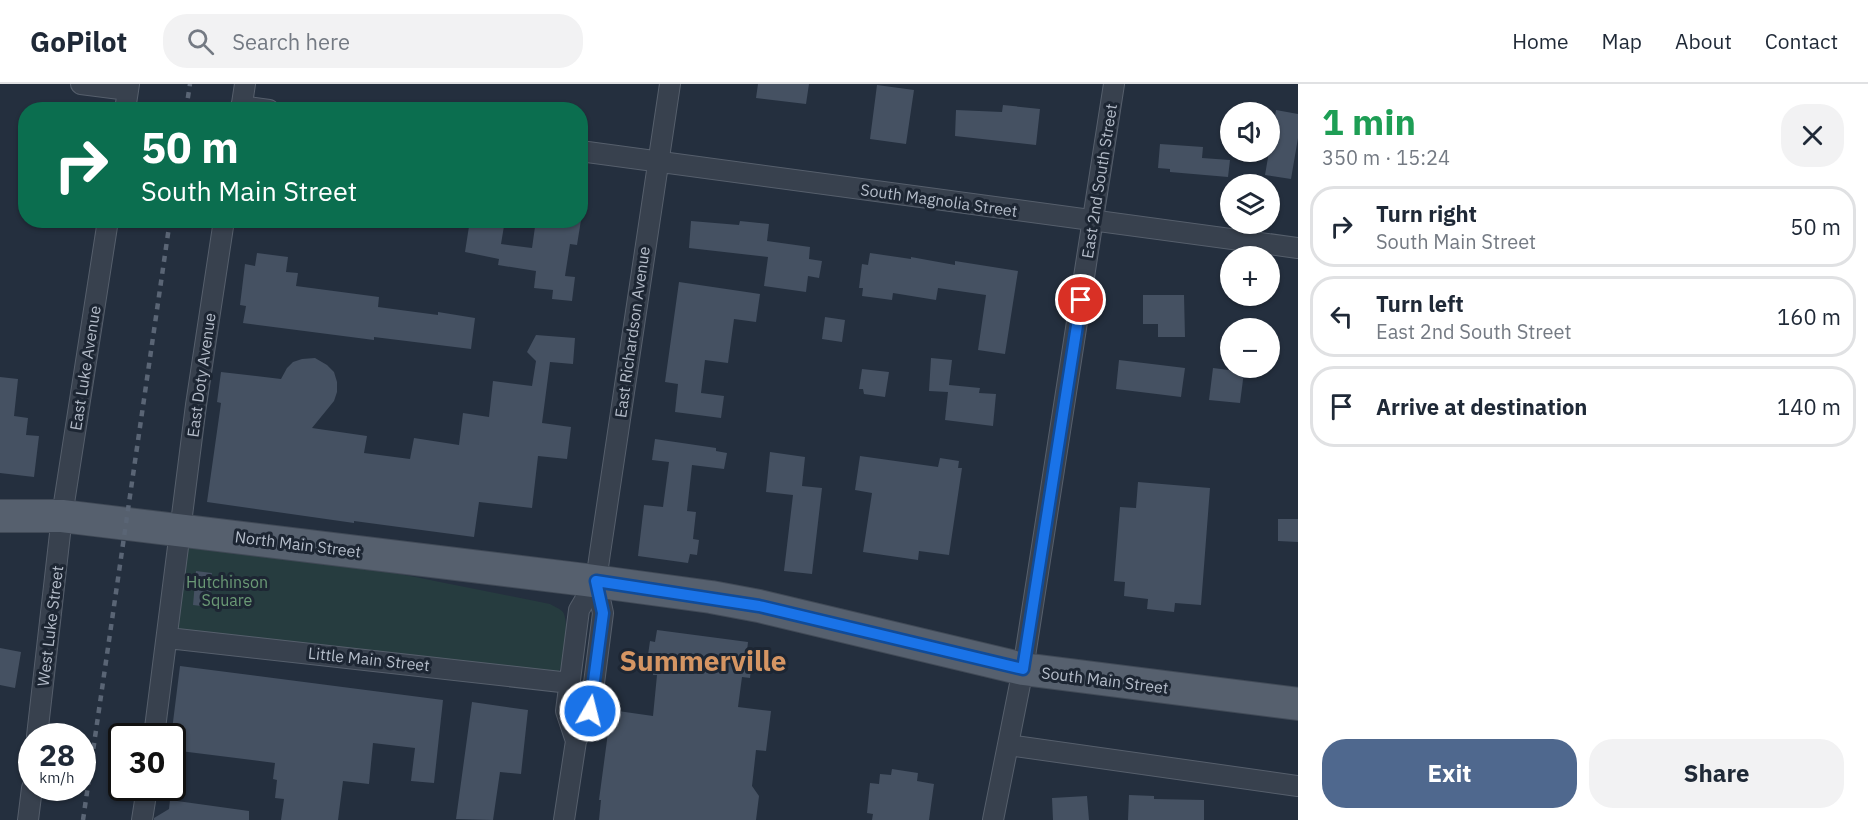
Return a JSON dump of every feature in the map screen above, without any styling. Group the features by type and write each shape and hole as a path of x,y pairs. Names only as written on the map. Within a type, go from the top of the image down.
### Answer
{"main road":[{"name":"North Main Street","path":"0,516 62,516 596,581"},
{"name":"South Main Street","path":"596,581 759,606 1023,669 1298,704"}],"street":[{"path":"81,84 127,95"},
{"path":"242,102 244,84"},
{"name":"East Richardson Avenue","path":"596,581 670,84"},
{"name":"East 2nd South Street","path":"993,820 1023,669 1114,84"},
{"name":"South Magnolia Street","path":"588,152 1298,248"},
{"name":"East Luke Avenue","path":"62,516 107,228"},
{"name":"East Doty Avenue","path":"156,723 180,530 223,228"},
{"name":"West Luke Street","path":"38,723 62,516"},
{"path":"576,741 566,711 579,610 596,581"},
{"path":"564,820 576,741 590,711 595,674 603,613 596,581"},
{"name":"Little Main Street","path":"168,638 570,683"},
{"path":"1008,745 1298,786"},
{"path":"28,820 30,801"},
{"path":"142,820 145,801"}],"green space":[{"name":"Hutchinson Square","path":"180,530 550,604 562,611 566,622 566,640 561,666 559,671 551,672 168,638"}],"building":[{"path":"758,84 809,84 806,104 756,98"},
{"path":"877,85 914,90 906,144 870,139"},
{"path":"1003,105 1040,109 1036,145 955,136 956,110 1002,112"},
{"path":"1280,111 1298,114 1298,138 1291,179 1280,177 1280,174 1265,174 1267,162 1280,162"},
{"path":"1160,144 1203,147 1202,158 1230,162 1228,174 1220,174 1220,176 1170,172 1170,169 1158,168"},
{"path":"691,221 739,225 740,221 769,224 767,241 810,247 809,259 822,261 819,278 808,276 806,292 764,286 768,257 689,248"},
{"path":"469,228 504,228 501,244 532,248 535,228 580,228 577,245 570,244 565,276 575,277 572,301 552,299 553,290 534,288 536,271 498,265 499,259 465,252"},
{"path":"257,253 288,257 286,272 298,273 296,286 379,297 378,307 475,318 471,349 374,337 374,340 243,323 246,306 240,305 245,264 255,266"},
{"path":"870,253 955,265 955,261 1018,271 1005,354 978,350 986,295 938,288 936,300 893,293 892,300 862,296 863,288 859,288 862,264 868,265"},
{"path":"679,282 760,294 756,322 734,319 728,363 705,360 701,393 724,396 721,418 675,412 678,384 665,382"},
{"path":"1143,295 1184,295 1185,337 1158,337 1158,324 1143,324"},
{"path":"825,317 845,320 842,342 822,339"},
{"path":"536,335 575,338 573,364 550,362 542,423 571,427 567,459 538,456 532,508 479,502 474,537 207,502 221,403 217,402 221,372 281,379 293,362 315,358 334,372 337,392 334,401 312,428 367,436 364,453 410,459 414,438 459,445 463,413 489,417 493,381 532,386 536,361 527,352"},
{"path":"931,358 952,360 949,385 980,388 979,393 996,394 993,426 945,420 948,392 929,391"},
{"path":"1119,360 1185,368 1181,397 1116,389"},
{"path":"1213,368 1220,369 1220,378 1243,378 1240,403 1209,400"},
{"path":"862,369 889,372 885,397 864,394 863,389 859,389"},
{"path":"0,377 18,379 14,416 28,418 26,435 39,436 34,477 0,473"},
{"path":"655,439 716,448 716,451 727,453 724,469 692,465 687,511 696,512 693,539 699,540 697,555 690,554 688,563 638,556 644,505 663,507 669,462 652,460"},
{"path":"770,452 805,457 802,486 822,488 812,574 784,571 793,495 766,492"},
{"path":"860,456 938,467 940,458 959,461 958,468 962,468 949,555 919,551 918,560 863,552 872,493 855,490"},
{"path":"1138,482 1210,488 1201,605 1175,603 1174,612 1147,609 1148,599 1124,596 1125,582 1114,581 1120,507 1136,508"},
{"path":"1278,519 1298,519 1298,542 1278,541"},
{"path":"196,571 212,573 209,607 193,605"},
{"path":"657,630 748,642 747,651 753,652 750,678 742,677 738,707 771,711 766,751 756,750 752,786 759,796 756,820 599,820 601,800 599,800 611,710 653,716 657,675 653,675 654,663 647,662 650,641 655,642"},
{"path":"0,648 21,652 15,688 0,685"},
{"path":"180,666 443,700 434,783 411,781 415,748 373,743 369,784 343,781 338,820 281,820 284,799 275,798 277,780 273,779 275,763 186,752 186,723 173,723"},
{"path":"472,702 528,710 521,774 500,772 493,820 456,819"},
{"path":"892,769 918,773 917,781 934,784 929,820 872,820 873,814 867,813 870,783 879,784 880,774 891,775"},
{"path":"1129,795 1154,796 1154,799 1204,800 1204,820 1128,820"},
{"path":"1087,796 1089,820 1053,820 1052,798"},
{"path":"170,801 177,801 249,811 249,820 154,820 169,809"}],"railway":[{"path":"187,102 190,84"},
{"path":"83,820 169,228"}],"district":[{"name":"Summerville","path":"703,660"}],"route":[{"path":"590,711 603,613 596,581 759,606 1023,669 1081,300"}]}
